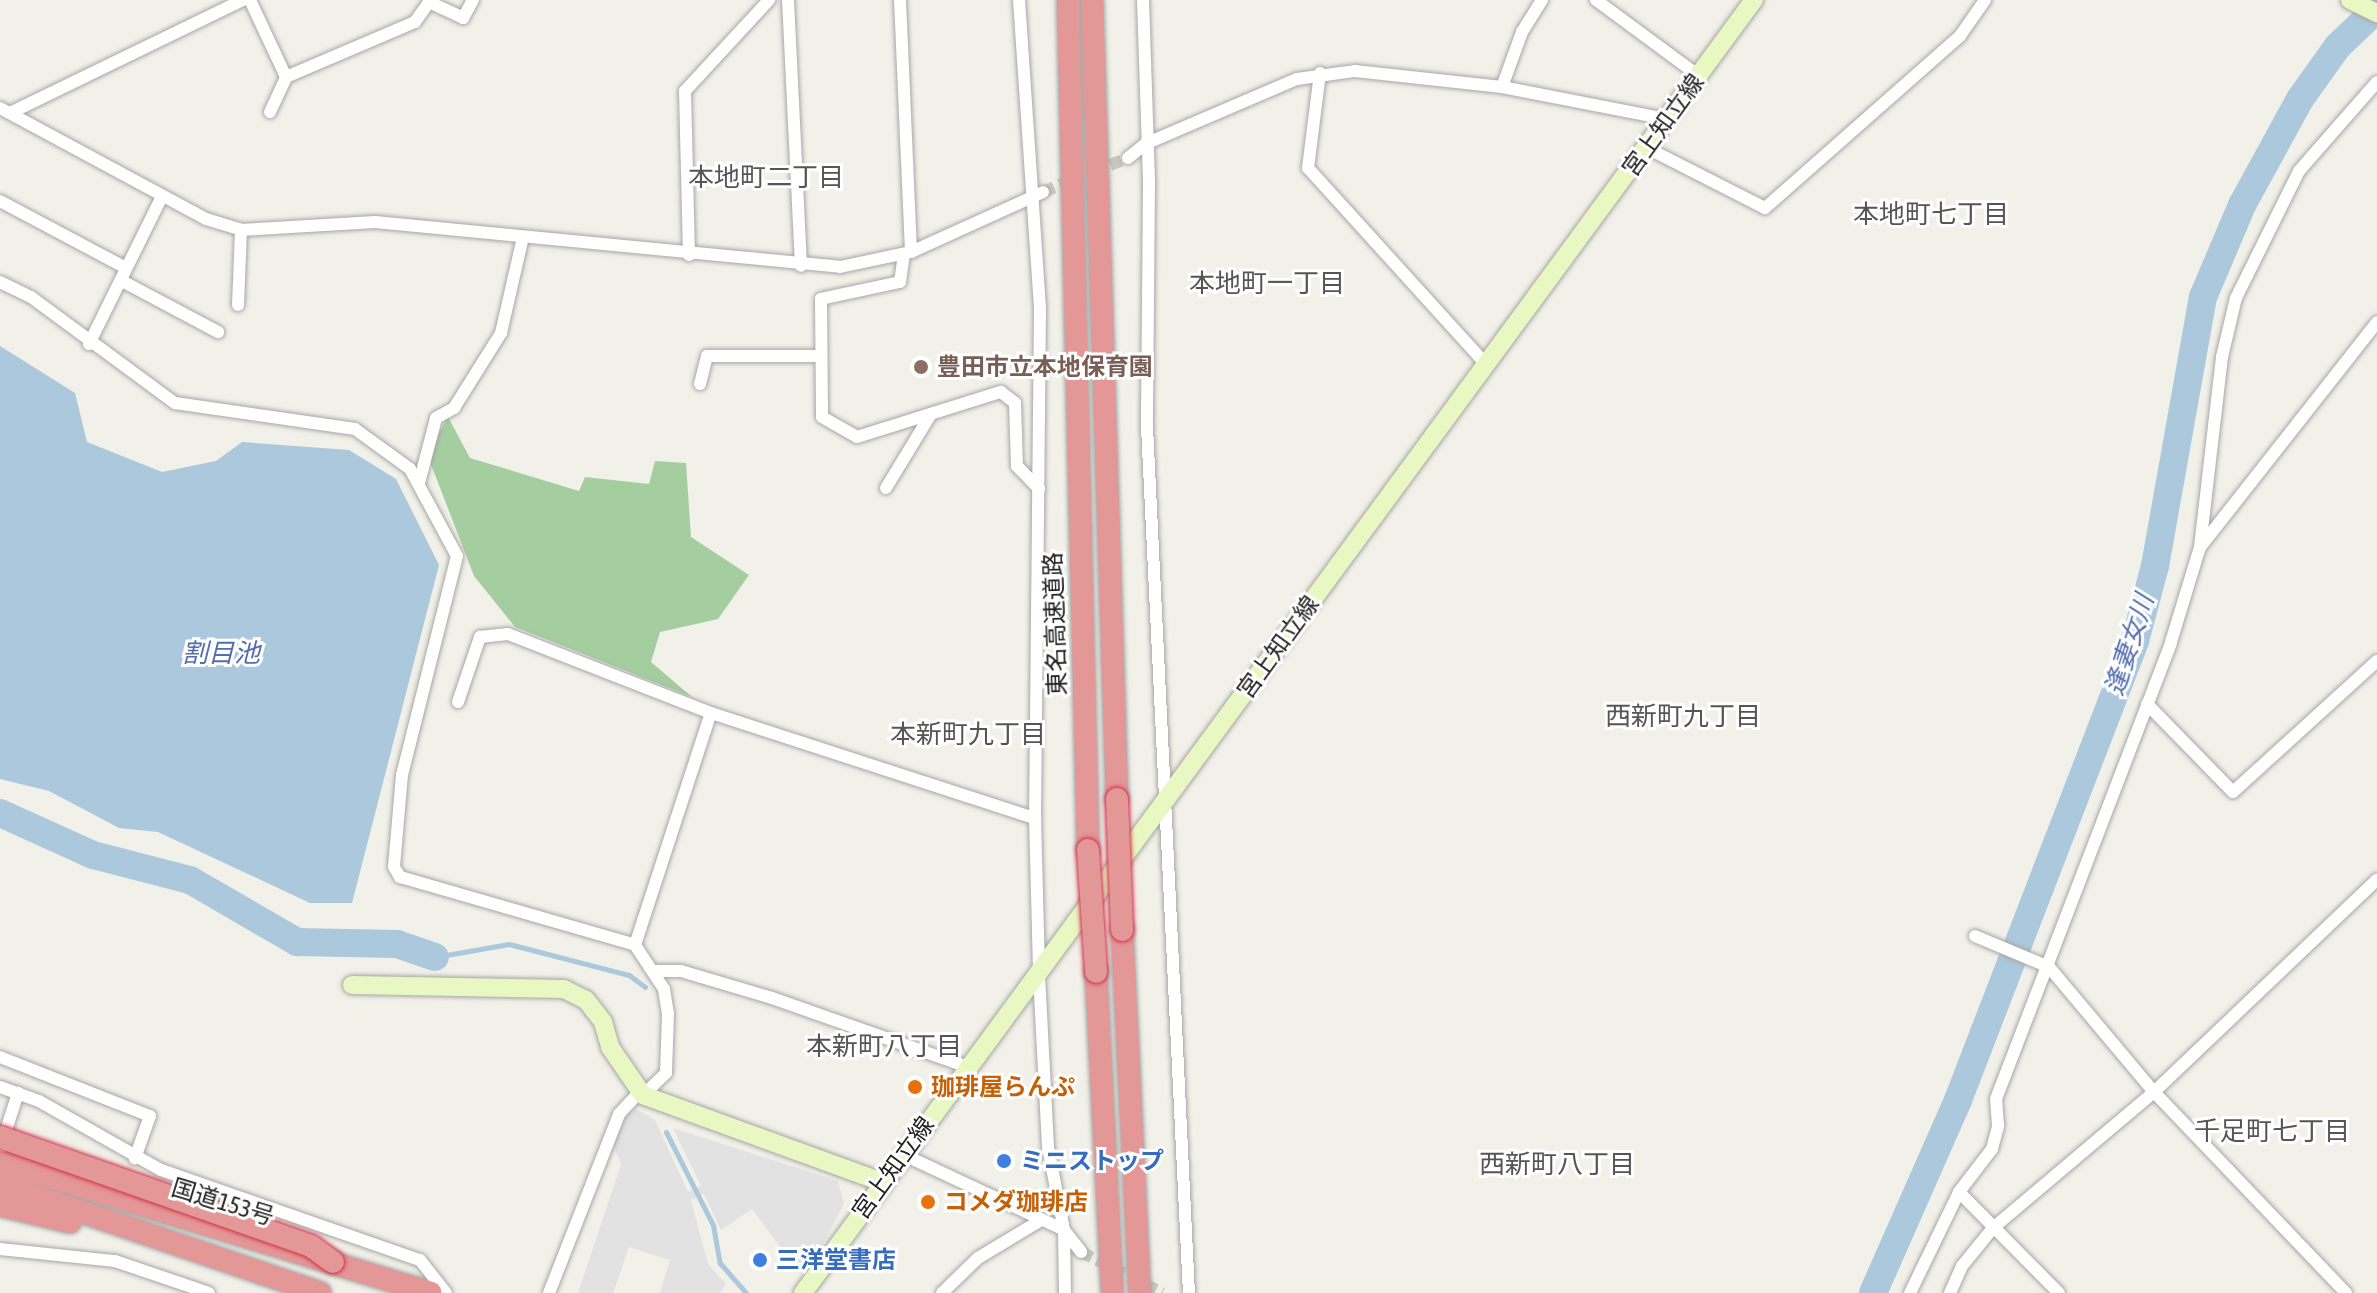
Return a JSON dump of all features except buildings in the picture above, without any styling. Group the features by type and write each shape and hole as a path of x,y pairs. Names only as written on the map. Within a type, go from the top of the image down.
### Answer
{"highway":[{"path":"1054,0 1075,318"},
{"name":"東名高速道路","path":"1068,0 1088,850 1112,1293"},
{"path":"1092,0 1117,799 1140,1293"},
{"path":"0,1137 311,1246 333,1262"},
{"name":"国道153号","path":"0,1162 430,1293"},
{"path":"0,1184 320,1293"},
{"path":"0,1205 97,1228 279,1290 304,1293"}],"main road":[{"name":"宮上知立線","path":"803,1293 902,1154 1039,975 1754,0"},
{"path":"2352,1 2377,13"},
{"path":"352,985 564,989 586,1000 603,1022 610,1047 642,1093 882,1182"}],"street":[{"path":"5,110 243,0"},
{"path":"250,0 286,77"},
{"path":"270,112 286,77 415,22 429,2 463,18 473,0"},
{"path":"689,255 685,91 769,0"},
{"path":"788,0 801,266"},
{"path":"900,0 908,253 900,282 821,299 822,417 857,437 1001,392 1015,403 1017,466 1039,489"},
{"path":"1019,0 1029,198 1040,308 1035,818 1039,975 1048,1147 1064,1230 1065,1293"},
{"path":"1143,0 1147,426 1189,1293"},
{"path":"1502,87 1522,32 1542,0"},
{"path":"1596,0 1699,76"},
{"path":"1647,148 1765,208 1960,36 1985,0"},
{"path":"1320,73 1308,168 1486,364"},
{"path":"1128,158 1145,144 1320,73 1392,73 1502,87 1667,119"},
{"path":"1910,1293 1959,1192 1992,1149 1998,1126 1996,1099 2147,704 2200,547 2222,357 2236,298 2299,171 2377,82"},
{"path":"5,110 162,196 241,230 375,222 801,266 852,266 908,253 1043,192"},
{"path":"89,344 122,281 124,267 162,196"},
{"path":"0,201 124,267"},
{"path":"238,305 241,230"},
{"path":"419,483 436,418 454,408 501,333 523,237"},
{"path":"122,281 218,332"},
{"path":"0,282 31,297 89,344 175,403 355,429 381,444 419,483 452,540 456,566 402,775 394,867 400,877 635,945 655,971 668,1013 666,1073 619,1114 549,1293"},
{"path":"2200,547 2377,322"},
{"path":"700,384 707,356 821,356"},
{"path":"886,488 931,414"},
{"path":"458,702 480,637 508,634 711,713 1035,818"},
{"path":"2147,704 2233,792 2377,661"},
{"path":"635,945 711,713"},
{"path":"1950,1293 1962,1266 1993,1228 2154,1092 2377,880"},
{"path":"1975,936 2046,965 2154,1092 2346,1293"},
{"path":"655,971 681,971 757,993 968,1067"},
{"path":"0,1057 150,1116 135,1158"},
{"path":"0,1087 18,1093 135,1158 420,1260 446,1293"},
{"path":"0,1149 18,1093"},
{"path":"902,1154 1064,1230 1081,1252"},
{"path":"1959,1192 2059,1293"},
{"path":"942,1293 978,1258 1041,1220"},
{"path":"0,1249 115,1261 209,1293"}],"green space":[{"path":"448,417 470,458 579,491 585,477 649,484 655,461 686,463 691,537 749,575 718,619 660,632 651,662 692,697 515,627 474,576 427,454"}],"shaded area":[{"path":"636,1109 655,1120 688,1192 701,1186 673,1128 838,1181 844,1204 814,1261 793,1264 752,1209 721,1230 704,1194 691,1200 708,1264 726,1284 720,1293 660,1293 670,1260 629,1247 613,1293 578,1293 621,1165 613,1143 627,1113"}],"water":[{"name":"割目池","path":"0,346 75,393 87,442 162,472 216,461 242,442 349,450 396,479 439,565 352,903 310,903 158,832 119,828 49,791 0,779"}],"waterway":[{"name":"逢妻女川","path":"1873,1293 1958,1100 2135,641 2155,566 2203,297 2242,205 2300,99 2338,46 2377,9"},
{"name":"割目池","path":"0,813 93,855 190,880 297,942 397,944 435,957"},
{"path":"435,957 509,944 629,975 645,987"},
{"path":"666,1132 713,1225 720,1263 746,1293"}],"tunnel":[{"path":"1093,171 1128,158"},
{"path":"1043,192 1076,178"},
{"path":"1081,1252 1162,1293"}],"place":[{"name":"豊田市立本地保育園","path":"921,367"},
{"name":"珈琲屋らんぷ","path":"915,1087"},
{"name":"ミニストップ","path":"1004,1161"},
{"name":"コメダ珈琲店","path":"928,1202"},
{"name":"三洋堂書店","path":"760,1260"}],"district":[{"name":"本地町二丁目","path":"766,178"},
{"name":"本地町七丁目","path":"1931,215"},
{"name":"本地町一丁目","path":"1267,284"},
{"name":"西新町九丁目","path":"1683,717"},
{"name":"本新町九丁目","path":"968,735"},
{"name":"本新町八丁目","path":"884,1047"},
{"name":"千足町七丁目","path":"2272,1132"},
{"name":"西新町八丁目","path":"1557,1165"}]}
